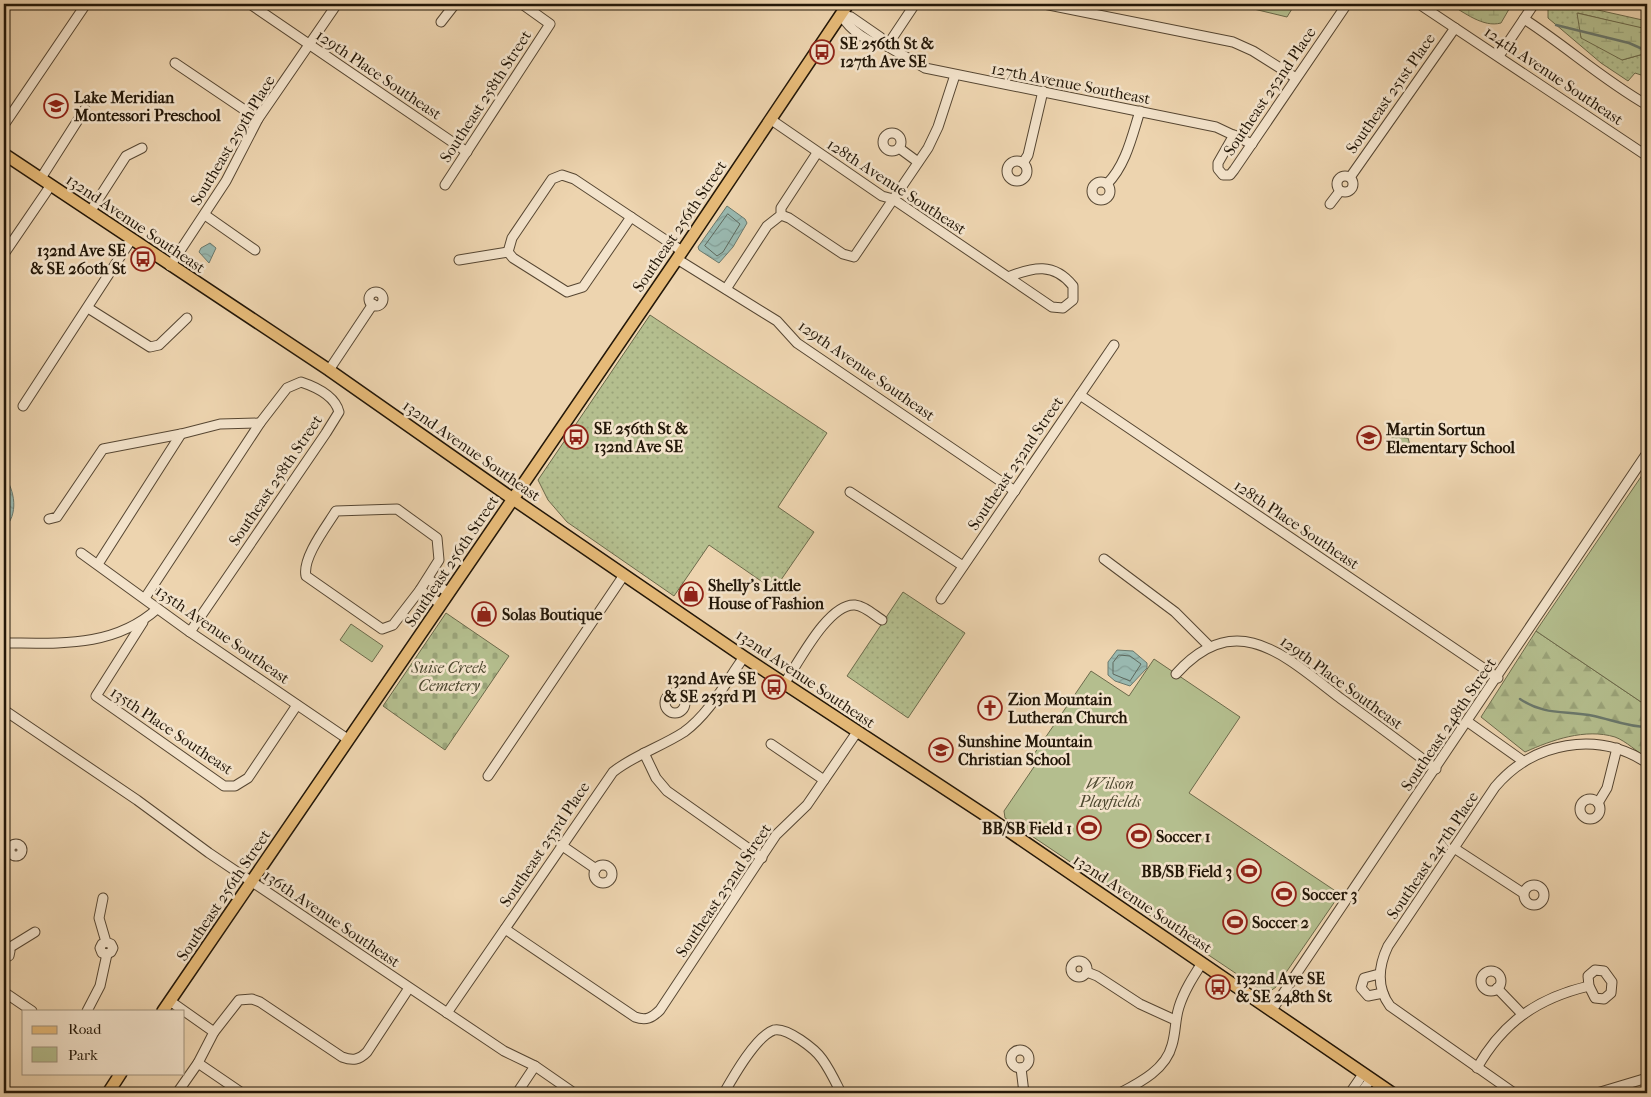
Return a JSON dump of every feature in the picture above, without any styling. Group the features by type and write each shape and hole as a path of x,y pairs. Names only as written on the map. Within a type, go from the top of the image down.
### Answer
{"main road":[{"name":"Southeast 256th Street","path":"167,1006 848,4"},
{"name":"132nd Avenue Southeast","path":"4,154 329,370 624,576 784,684 991,819 1392,1093"},
{"path":"108,1093 120,1074"}],"street":[{"path":"4,125 86,4"},
{"name":"129th Place Southeast","path":"250,4 467,152"},
{"name":"Southeast 259th Place","path":"170,266 205,215 258,119 337,4"},
{"path":"441,22 455,4"},
{"name":"Southeast 258th Street","path":"445,185 550,24 522,4"},
{"path":"887,46 915,4"},
{"path":"1044,4 1233,42 1253,50 1296,78"},
{"name":"Southeast 252nd Place","path":"1234,135 1218,163 1218,169 1223,175 1230,175 1346,4"},
{"name":"124th Avenue Southeast","path":"1419,4 1647,156"},
{"path":"1499,56 1534,4"},
{"name":"127th Avenue Southeast","path":"841,15 852,17 880,37 887,46 925,68 1216,127 1252,144"},
{"path":"1524,19 1562,44 1624,91 1647,105"},
{"name":"Southeast 251st Place","path":"1330,204 1340,191 1345,192 1351,188 1353,179 1351,176 1454,28"},
{"path":"175,63 258,119"},
{"path":"726,289 766,226 781,216 789,218 843,254 854,257 918,162 938,127 955,75"},
{"path":"1023,163 1028,155 1043,91"},
{"path":"41,178 85,109"},
{"path":"1107,184 1114,177 1127,150 1140,111"},
{"name":"128th Avenue Southeast","path":"770,119 882,196 893,199 1008,277 1056,308 1066,307 1073,300 1073,286 1047,268 1027,269 1008,277"},
{"path":"90,212 126,156 142,148"},
{"path":"899,148 918,162"},
{"path":"781,216 781,208 817,153"},
{"name":"129th Avenue Southeast","path":"508,252 512,238 552,179 562,175 574,179 630,217 726,289 777,321 797,343 1015,490"},
{"path":"4,254 51,185"},
{"path":"205,215 256,250"},
{"path":"459,260 508,252 513,258 562,290 572,292 583,287 630,217"},
{"path":"23,406 132,240"},
{"path":"329,370 372,304"},
{"path":"88,308 150,347 159,345 188,318"},
{"name":"Southeast 252nd Street","path":"940,599 1114,345"},
{"name":"Southeast 258th Street","path":"145,598 260,423 287,388 301,382 313,386 337,403 339,412 190,632"},
{"name":"128th Place Southeast","path":"1080,395 1498,678"},
{"path":"49,519 57,517 103,449 181,434 220,424 260,423"},
{"path":"98,564 181,434"},
{"name":"Southeast 248th Street","path":"1272,1010 1498,678 1647,453"},
{"path":"850,492 963,566"},
{"path":"397,509 438,538 439,560 428,579 393,625 382,629 306,576 304,570 310,555 336,511 397,509"},
{"name":"135th Avenue Southeast","path":"81,552 190,632 349,740"},
{"path":"1104,559 1175,612 1209,646 1190,658 1176,674"},
{"path":"488,776 624,576"},
{"path":"428,579 449,593"},
{"path":"420,590 441,604"},
{"path":"784,684 830,616 852,605 861,607 882,620"},
{"path":"4,643 84,643 143,622 158,609"},
{"name":"135th Place Southeast","path":"143,622 96,696 224,786 230,787 242,783 248,778 298,704"},
{"name":"129th Place Southeast","path":"1209,646 1243,642 1268,647 1298,666 1436,769"},
{"name":"Southeast 253rd Place","path":"447,1013 613,772 625,762 669,740 694,723 706,710 744,657"},
{"name":"136th Avenue Southeast","path":"4,710 137,800 251,882 504,1051 535,1066 574,1093"},
{"path":"681,711 694,723"},
{"path":"1468,722 1523,761 1562,745 1584,743 1616,748 1647,763"},
{"name":"Southeast 252nd Street","path":"505,929 635,1017 641,1019 651,1017 660,1010 782,827 806,805 857,732"},
{"path":"771,744 824,780"},
{"path":"1598,803 1607,788 1616,748"},
{"path":"644,753 656,778 667,791 762,858"},
{"name":"Southeast 247th Place","path":"1379,978 1382,958 1388,946 1495,786 1508,772 1523,761"},
{"path":"561,845 596,869"},
{"path":"1454,848 1524,893"},
{"path":"88,1010 100,986 107,954 102,953 100,948 106,942 99,918 103,898"},
{"path":"4,958 9,956 6,947 35,932"},
{"path":"1120,1093 1143,1082 1158,1068 1167,1056 1172,1045 1175,1020 1184,993 1202,963"},
{"path":"1087,972 1097,976 1147,1008 1175,1020"},
{"path":"1383,993 1368,996 1361,988 1364,978 1379,978 1383,993 1390,1006 1398,1013 1514,1093"},
{"path":"1477,1068 1487,1050 1522,1014 1562,994 1589,986"},
{"path":"177,1093 198,1063 214,1032 234,1003 245,998 260,1002 342,1057 352,1060 361,1058 367,1052 409,988"},
{"path":"1497,988 1522,1014"},
{"path":"4,992 31,1010"},
{"path":"185,1016 214,1032"},
{"path":"724,1093 756,1045 775,1030 783,1030 794,1035 821,1057 841,1093"},
{"path":"198,1063 242,1093"},
{"path":"517,1093 535,1066"},
{"path":"1021,1068 1024,1093"},
{"path":"1350,1093 1367,1076"},
{"path":"1361,1093 1367,1076"},
{"path":"1597,1093 1647,1078"}],"green space":[{"path":"1233,4 1295,4 1287,17"},
{"path":"1449,4 1512,4 1501,23 1494,24 1474,18"},
{"path":"1551,4 1571,4 1647,21 1647,30 1578,13 1622,60 1644,54 1647,57 1647,77 1635,73 1628,81 1601,63 1548,18 1548,8"},
{"path":"1577,13 1647,29 1647,53 1622,60 1581,38"},
{"path":"650,315 827,433 778,507 814,532 774,590 709,545 674,596 567,522 548,500 538,480"},
{"path":"1392,437 1408,438 1411,449 1403,454 1395,454 1392,451"},
{"path":"1647,468 1647,706 1536,631"},
{"path":"903,592 965,633 908,718 847,676"},
{"name":"Suise Creek Cemetery","path":"446,613 509,656 445,750 383,706"},
{"path":"351,624 383,646 372,662 340,640"},
{"path":"1536,631 1647,706 1647,758 1615,737 1592,734 1557,740 1525,752 1481,717"},
{"name":"Wilson Playfields","path":"1154,659 1240,717 1189,793 1340,894 1276,987 1269,992 1262,991 1005,818 1004,811 1038,761 1032,757 1091,671 1129,696"}],"water":[{"path":"727,206 745,219 747,223 733,247 719,263 699,250 698,247"},
{"path":"210,243 216,248 209,263 199,252 201,248"},
{"path":"4,475 11,488 14,502 12,516 4,529"},
{"path":"1117,650 1133,651 1147,663 1147,668 1130,686 1115,681 1108,675 1108,662"}],"waterway":[{"path":"1556,25 1629,43 1647,51"},
{"path":"1520,699 1538,708 1556,712 1584,714 1627,725 1647,727"}],"place":[{"name":"SE 256th St & 127th Ave SE","path":"822,52"},
{"name":"Lake Meridian Montessori Preschool","path":"56,106"},
{"name":"132nd Ave SE & SE 260th St","path":"143,259"},
{"name":"SE 256th St & 132nd Ave SE","path":"576,437"},
{"name":"Martin Sortun Elementary School","path":"1369,438"},
{"name":"Shelly's Little House of Fashion","path":"691,594"},
{"name":"Solas Boutique","path":"484,614"},
{"name":"132nd Ave SE & SE 253rd Pl","path":"774,687"},
{"name":"Zion Mountain Lutheran Church","path":"990,708"},
{"name":"Sunshine Mountain Christian School","path":"941,750"},
{"name":"BB/SB Field 1","path":"1089,828"},
{"name":"Soccer 1","path":"1139,836"},
{"name":"BB/SB Field 3","path":"1249,871"},
{"name":"Soccer 3","path":"1284,894"},
{"name":"Soccer 2","path":"1235,922"},
{"name":"132nd Ave SE & SE 248th St","path":"1218,987"}]}
